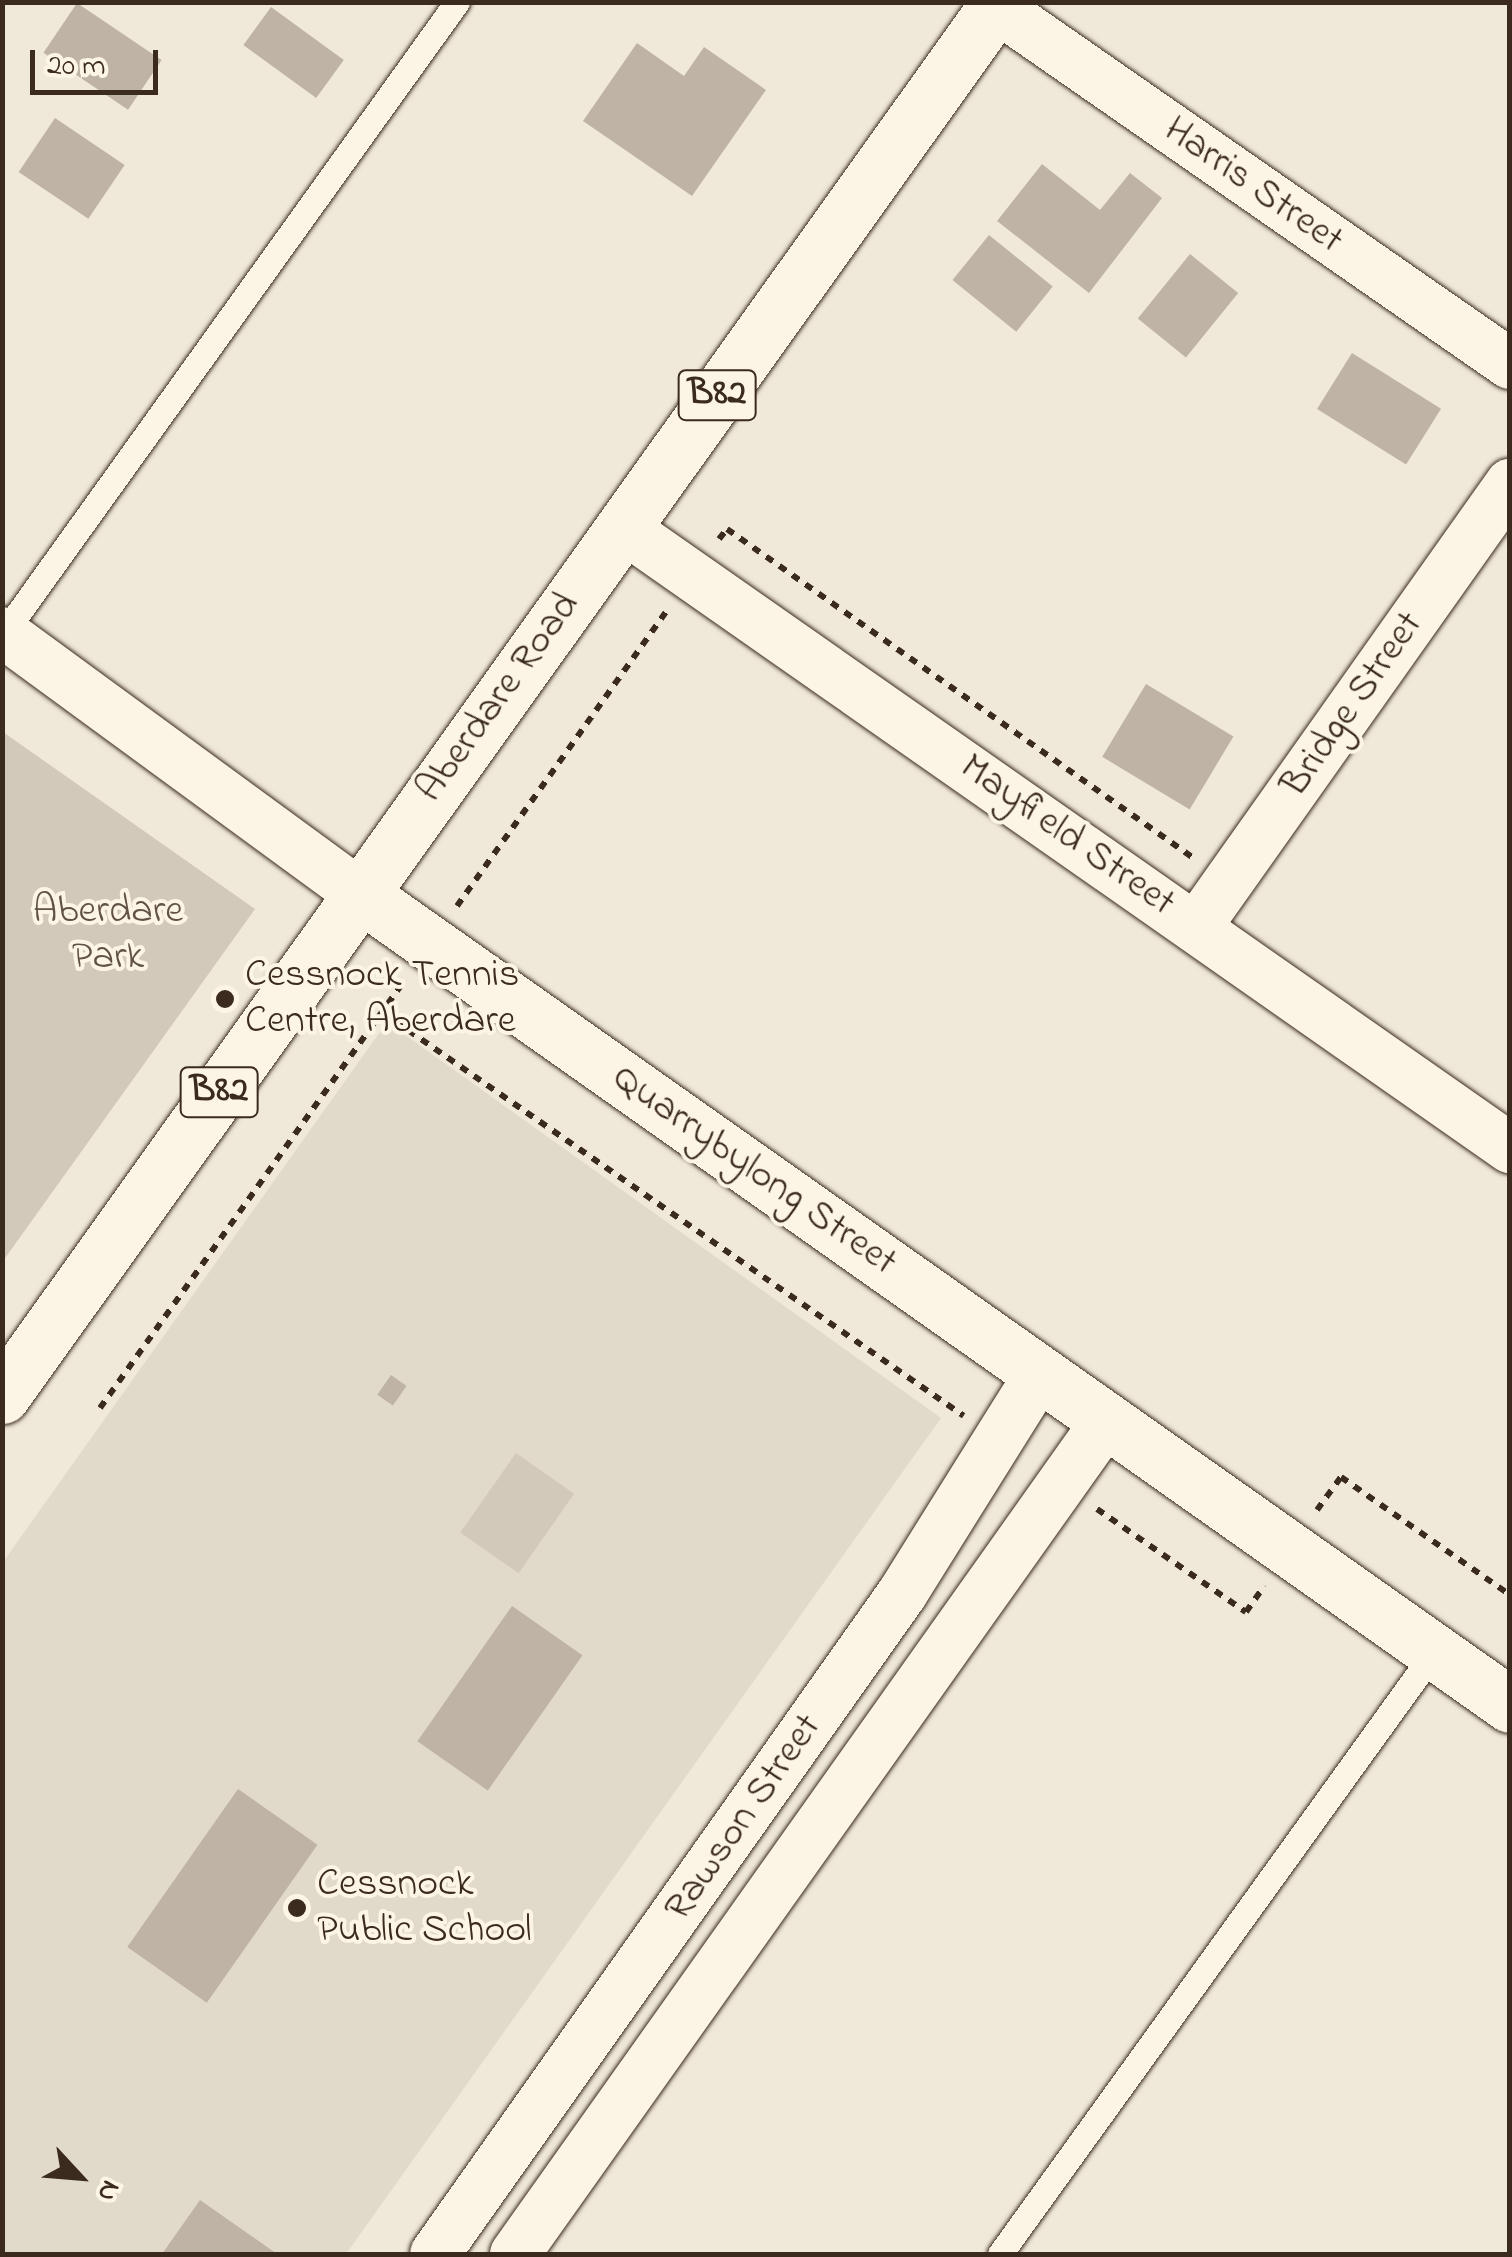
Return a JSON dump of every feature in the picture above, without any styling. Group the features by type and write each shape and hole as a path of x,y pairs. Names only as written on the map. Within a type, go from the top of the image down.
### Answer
{"main road":[{"name":"Aberdare Road","path":"2,1396 998,5"},
{"name":"Quarrybylong Street","path":"360,894 1510,1705"}],"street":[{"name":"Harris Street","path":"998,5 1510,364"},
{"name":"Bridge Street","path":"1196,926 1510,484"},
{"name":"Mayfield Street","path":"622,527 1510,1148"},
{"name":"Quarrybylong Street","path":"3,632 360,894"},
{"name":"Rawson Street","path":"435,2254 902,1594 1040,1373"},
{"name":"Rawson Street","path":"516,2254 1107,1420"}],"lane":[{"path":"3,632 457,2"},
{"path":"1000,2254 1434,1652"}],"path":[{"path":"727,529 1186,854"},
{"path":"382,1012 998,1440"},
{"path":"1341,1476 1510,1595"},
{"path":"1062,1484 1246,1612"}],"shaded area":[{"name":"Cessnock Public School","path":"387,1022 941,1418 346,2254 3,2254 3,1562"}],"green space":[{"name":"Aberdare Park","path":"3,732 255,909 3,1261"},
{"path":"516,1453 574,1494 519,1573 460,1532"}],"building":[{"path":"77,3 162,60 128,110 43,53"},
{"path":"271,7 344,60 316,98 243,45"},
{"path":"637,43 684,76 704,47 766,90 692,196 583,121"},
{"path":"55,118 125,165 88,219 19,172"},
{"path":"1042,164 1100,210 1130,173 1162,198 1089,293 997,221"},
{"path":"989,235 1053,287 1016,332 952,280"},
{"path":"1190,254 1238,293 1186,358 1138,319"},
{"path":"1352,353 1441,409 1406,465 1317,409"},
{"path":"1146,684 1233,737 1190,809 1102,757"},
{"path":"391,1375 407,1386 393,1406 377,1395"},
{"path":"512,1606 582,1655 488,1790 417,1741"},
{"path":"238,1789 317,1845 207,2003 127,1947"},
{"path":"200,2200 277,2254 162,2254"}],"place":[{"name":"Cessnock Tennis Centre, Aberdare","path":"225,999"},
{"name":"Cessnock Public School","path":"297,1908"}]}
